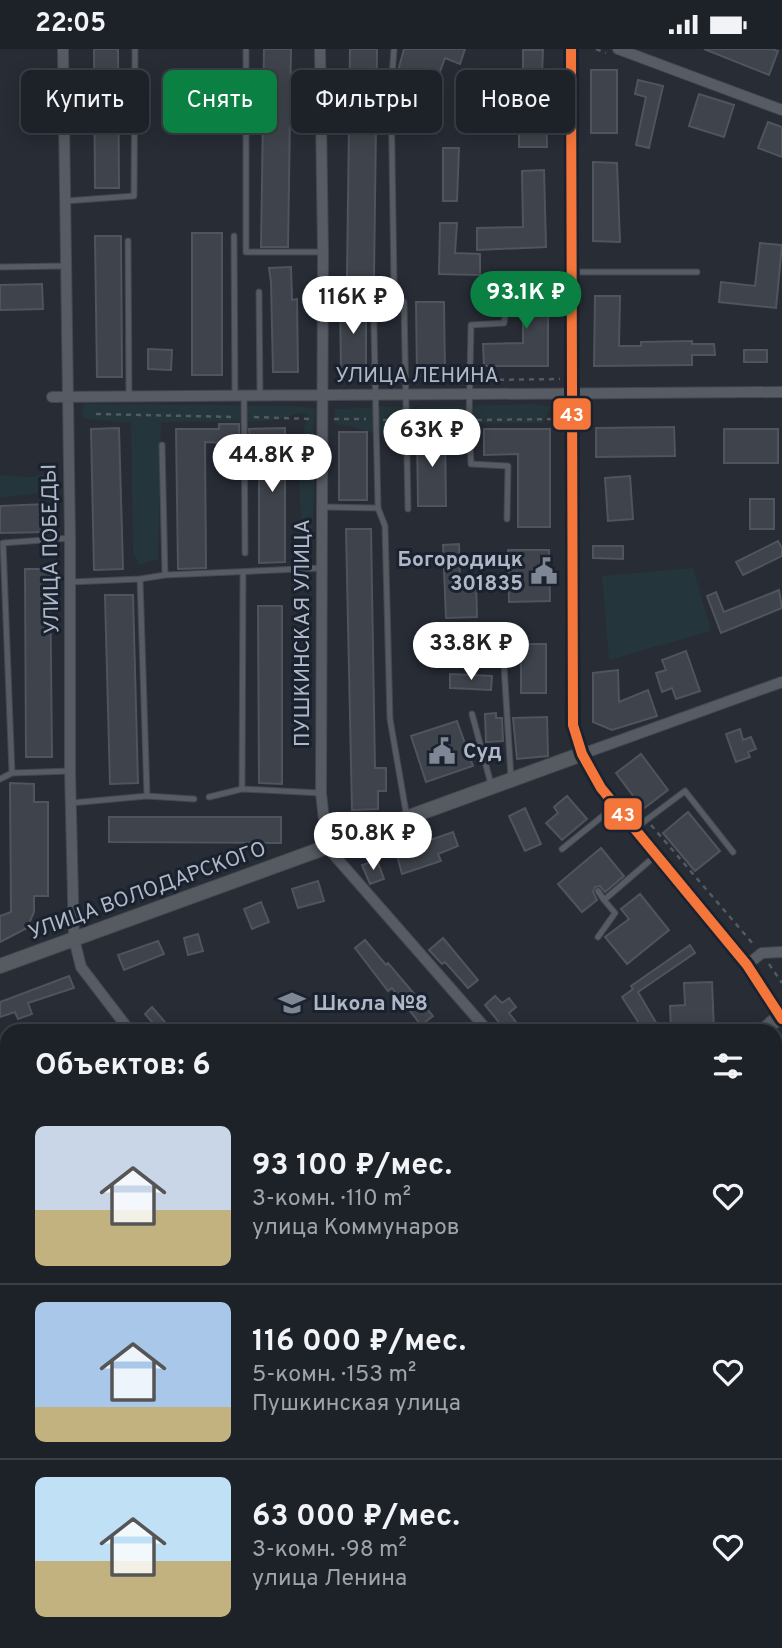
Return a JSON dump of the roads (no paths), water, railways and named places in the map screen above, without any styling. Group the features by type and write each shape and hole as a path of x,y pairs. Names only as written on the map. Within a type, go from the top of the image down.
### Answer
{"main road":[{"path":"571,49 573,725 582,754 614,806 641,825 656,854 747,965 781,1018"},
{"name":"УЛИЦА ВОЛОДАРСКОГО","path":"0,966 582,754"}],"street":[{"name":"УЛИЦА ПОБЕДЫ","path":"63,49 74,939 81,967 125,1024"},
{"name":"ПУШКИНСКАЯ УЛИЦА","path":"320,49 323,252 321,793 327,847"},
{"path":"618,49 782,110"},
{"name":"УЛИЦА ЛЕНИНА","path":"52,397 782,392"},
{"name":"УЛИЦА ВОЛОДАРСКОГО","path":"582,754 782,682"},
{"path":"327,847 482,1024"},
{"path":"747,965 762,953 782,952"}],"lane":[{"path":"65,201 134,196 135,49"},
{"path":"246,49 246,252 323,252"},
{"path":"323,282 394,283 391,89 394,49"},
{"path":"234,236 240,396 244,417 246,553"},
{"path":"128,241 129,396"},
{"path":"0,267 65,267"},
{"path":"571,272 697,272"},
{"path":"497,279 509,292 504,323 471,325 469,420 471,464 508,466 507,519"},
{"path":"373,283 378,507 385,526 390,719 407,818"},
{"path":"258,292 260,396"},
{"path":"404,302 408,509"},
{"path":"162,445 165,575"},
{"path":"322,507 378,507"},
{"path":"12,773 2,543 70,538"},
{"path":"70,582 322,568"},
{"path":"242,789 243,572"},
{"path":"139,579 146,796"},
{"path":"504,666 511,780"},
{"path":"472,715 492,787"},
{"path":"0,779 12,773 70,771"},
{"path":"209,797 242,789 321,793"},
{"path":"641,825 685,791 733,852"},
{"path":"71,803 146,796 194,799"},
{"path":"562,849 614,806"},
{"path":"604,900 656,854"},
{"path":"598,891 615,913 598,937"}],"place":[{"name":"Богородицк 301835","path":"544,571"},
{"name":"Суд","path":"442,751"},
{"name":"Школа №8","path":"292,1003"}]}
